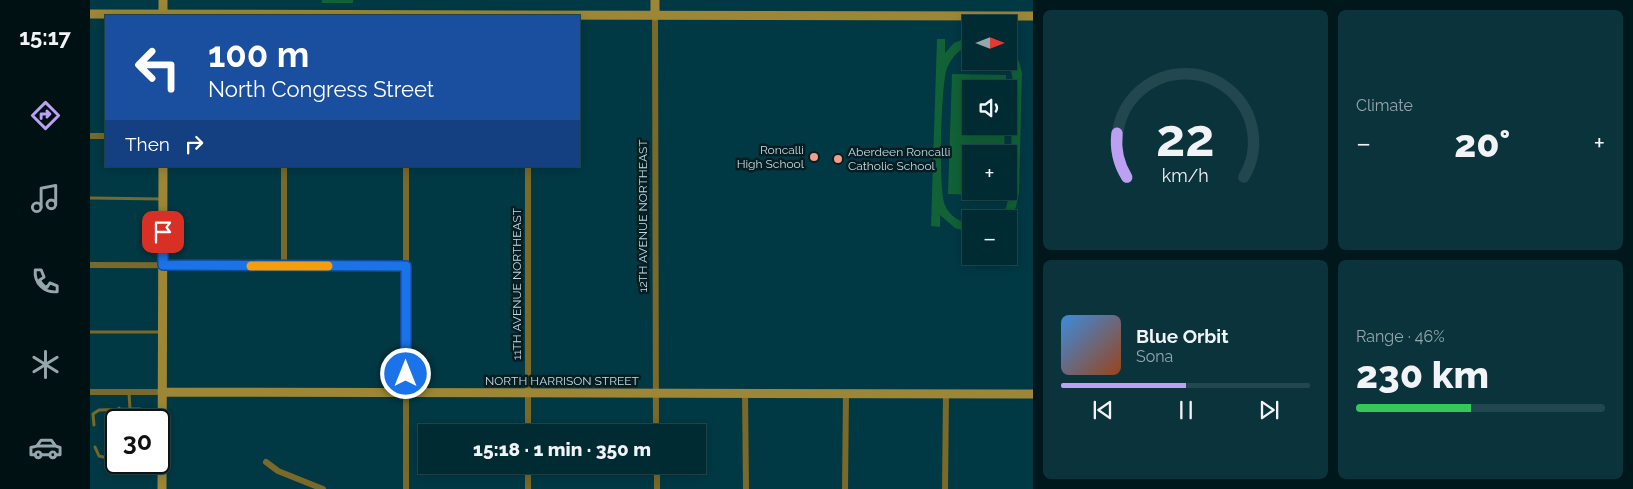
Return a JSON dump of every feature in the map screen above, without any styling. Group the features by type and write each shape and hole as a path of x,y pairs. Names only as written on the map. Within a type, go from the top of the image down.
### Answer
{"street":[{"path":"163,0 163,15"},
{"name":"12TH AVENUE NORTHEAST","path":"655,0 656,424"},
{"path":"90,14 284,15"},
{"path":"580,16 1033,16"},
{"path":"90,136 105,136"},
{"path":"162,409 163,167"},
{"path":"284,167 284,266"},
{"path":"406,167 406,489"},
{"name":"11TH AVENUE NORTHEAST","path":"528,167 528,424"},
{"path":"90,265 406,266"},
{"name":"NORTH HARRISON STREET","path":"90,392 1033,394"},
{"path":"746,393 746,489"},
{"path":"846,393 846,489"},
{"path":"945,489 946,394"},
{"path":"266,462 278,471 324,489"},
{"path":"162,474 162,489"},
{"path":"528,474 528,489"},
{"path":"657,474 658,489"}],"lane":[{"path":"90,198 163,198"},
{"path":"90,332 162,332"},
{"path":"129,392 130,408"},
{"path":"94,424 93,414 99,410 118,408 140,409"},
{"path":"95,447 99,456 105,457"}],"green space":[{"path":"322,0 353,0 353,3 322,3"},
{"path":"937,39 945,39 945,53 954,43 962,40 962,50 951,60 945,78 941,159 945,205 955,218 962,222 962,230 955,228 940,215 940,227 931,226"},
{"path":"1018,60 1022,73 1019,192 1016,207 1014,210 1004,210 1008,200 1017,200 1017,145 1011,145 1012,135 1017,135 1017,80 1013,80 1011,70 1018,70"},
{"path":"952,74 1006,75 1006,80 962,80 962,135 1005,135 1004,145 962,145 962,195 948,194"}],"slow traffic":[{"path":"251,266 328,266"}],"place":[{"name":"Roncalli High School","path":"814,157"},
{"name":"Aberdeen Roncalli Catholic School","path":"838,159"}],"route":[{"path":"163,232 163,265 406,266 406,374"}]}
